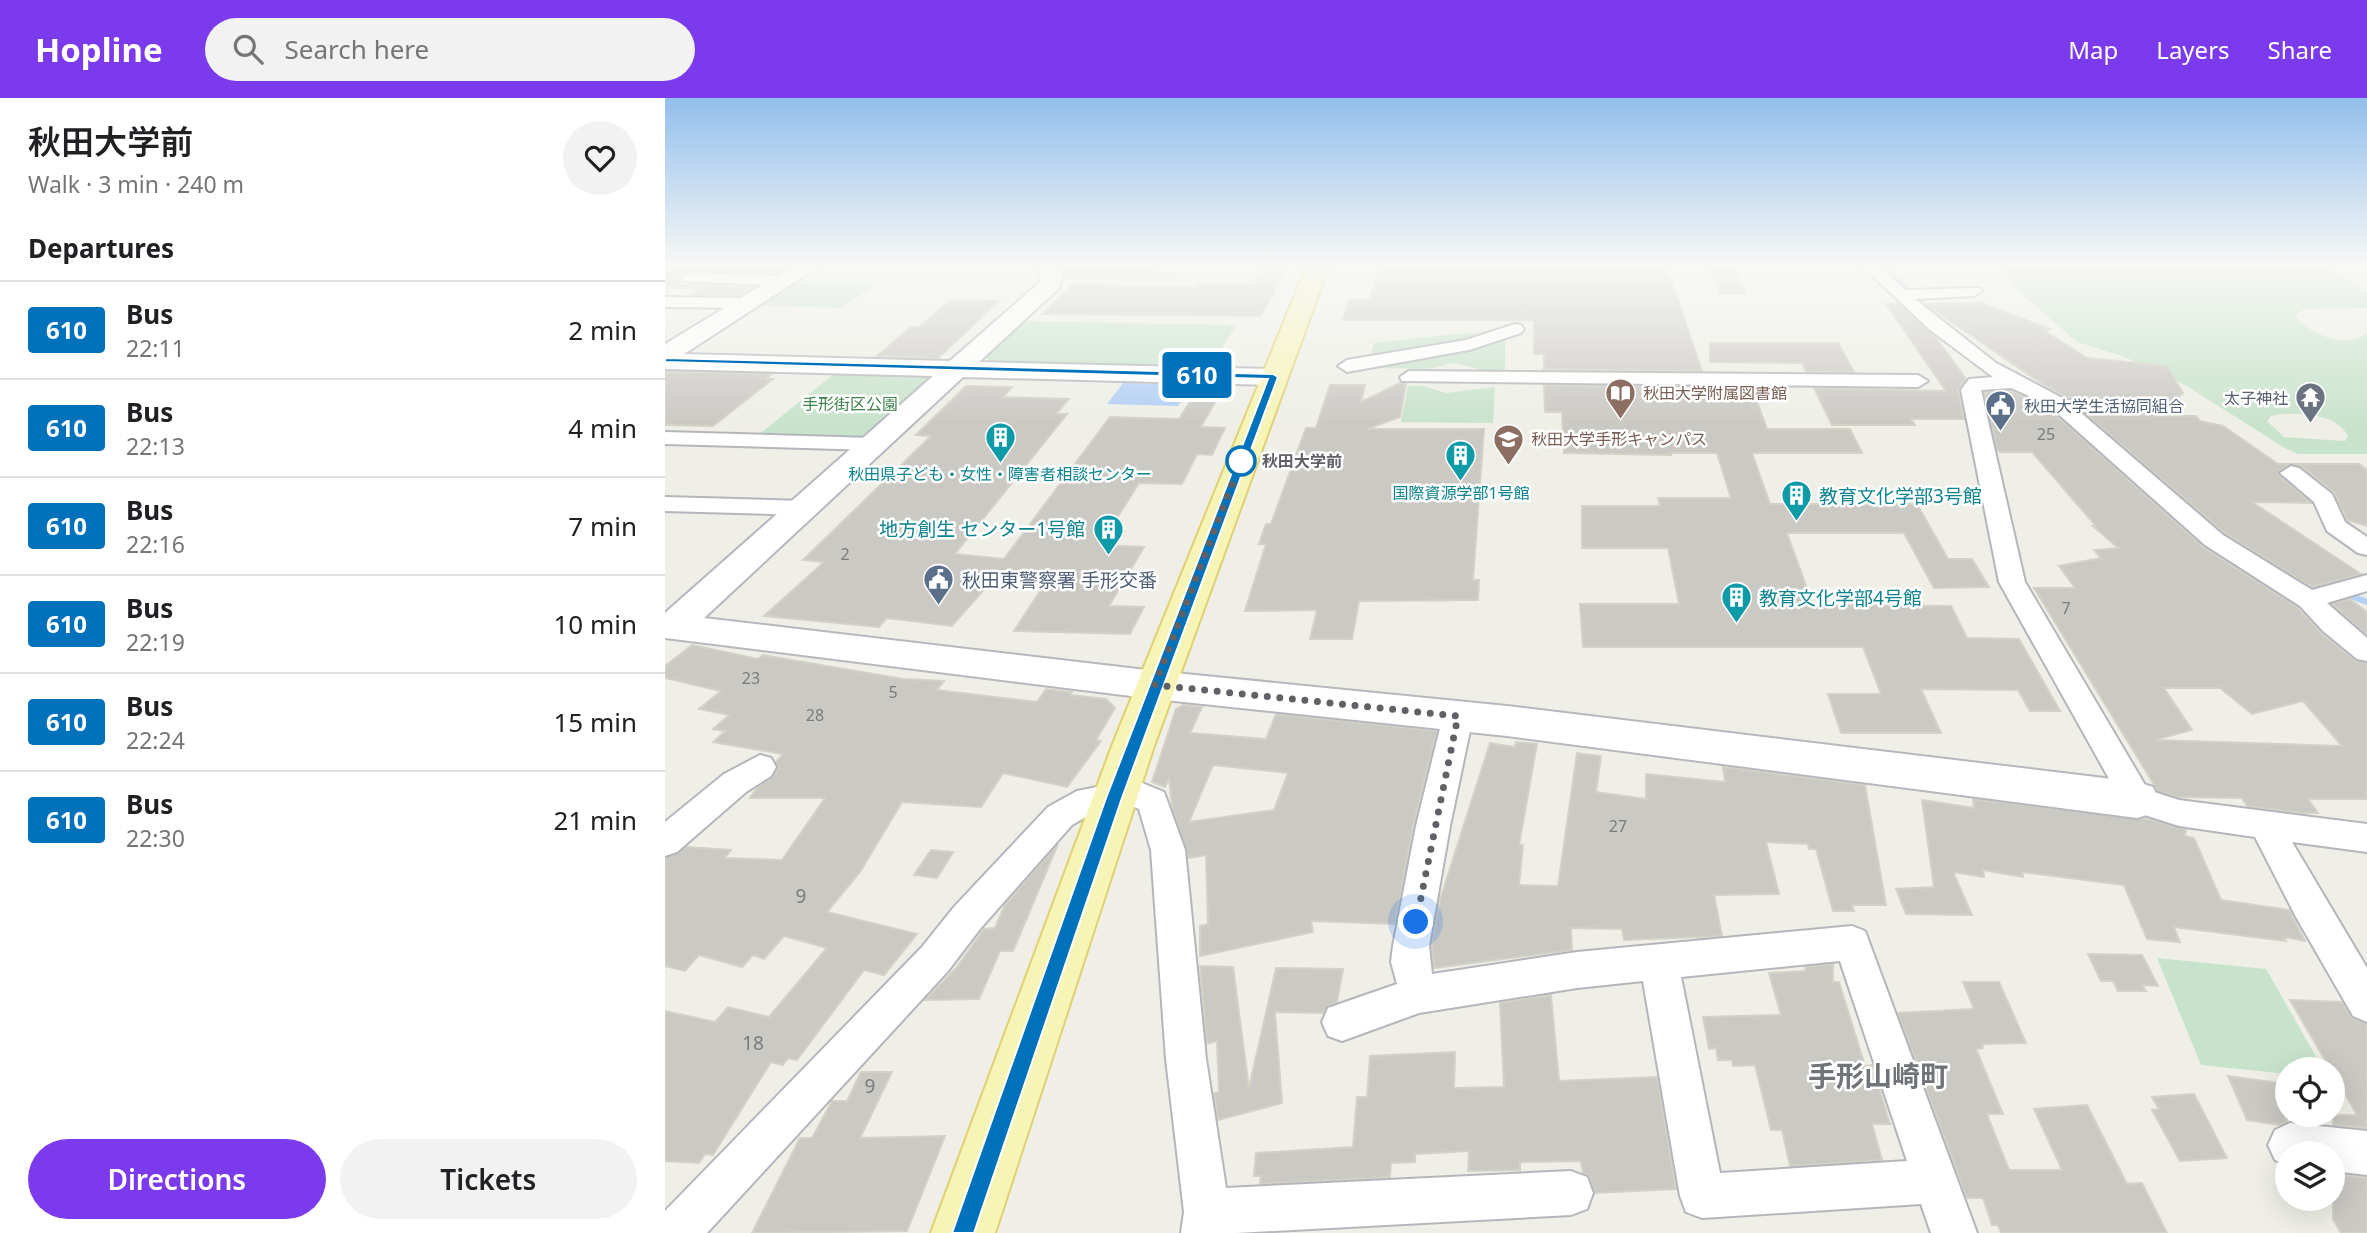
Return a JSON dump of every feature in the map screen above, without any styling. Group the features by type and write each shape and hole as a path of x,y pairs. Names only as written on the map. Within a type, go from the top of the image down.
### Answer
{"main road":[{"path":"963,1233 1155,685 1297,318"}],"street":[{"path":"665,355 725,318"},
{"path":"667,628 804,508 1013,318"},
{"path":"1928,318 1943,334 2013,382 2040,391 2061,406 2214,540 2339,593 2337,630 2367,652"},
{"path":"1434,351 1492,339 1515,329"},
{"path":"1454,378 1454,364 1414,334 1402,357 1401,377 1454,378 1918,381"},
{"path":"1347,366 1402,357"},
{"path":"665,361 1273,377"},
{"path":"2013,382 1976,383 1971,390 2012,582 2137,800"},
{"path":"2061,406 2143,406"},
{"path":"665,438 872,444"},
{"path":"2291,473 2318,493 2335,526 2364,543"},
{"path":"665,504 804,508"},
{"path":"667,628 1155,685 1458,716 2137,800 2179,814 2367,838"},
{"path":"1419,995 1410,962 1411,946 1433,826 1458,716"},
{"path":"665,842 734,783 760,767"},
{"path":"676,1233 935,959 967,918 1060,816 1088,800 1116,792 1153,801 1168,850 1186,1059 1205,1222 1571,1193"},
{"path":"2266,825 2309,906 2367,1003"},
{"path":"1342,1022 1419,995 1577,970 1852,943 1954,1233"},
{"path":"1659,963 1702,1196 1935,1181"},
{"path":"2345,1151 2367,1153"}],"green space":[{"path":"2049,318 2297,318 2328,338 2349,340 2367,333 2367,454 2298,454 2185,385 2125,357 2077,342","holes":["2283,414 2311,415 2336,423 2348,436 2345,441 2284,437 2267,421 2271,416"]},
{"path":"1023,321 1236,326 1206,368 989,361 986,358"},
{"path":"1481,333 1505,335 1505,370 1482,370 1453,363 1428,369 1367,368 1374,343"},
{"name":"手形街区公園","path":"840,369 937,372 869,434 858,438 757,436"},
{"path":"1408,386 1424,386 1446,393 1495,387 1493,423 1401,422"},
{"path":"2157,958 2266,969 2316,1057 2275,1057 2275,1073 2201,1065"}],"water":[{"path":"1123,383 1191,385 1178,406 1107,404"}],"building":[{"path":"930,318 981,318 938,358 877,356 911,327 919,327"},
{"path":"1684,318 1702,371 1544,369 1544,354 1534,354 1534,320 1343,320"},
{"path":"1896,318 1914,318 1936,338 1966,379 1958,391 1964,419 1911,419 1915,425 1832,425 1814,388 1946,391"},
{"path":"1946,318 2021,318 2050,329 2045,331 2087,358 2167,366 2183,393 2156,416 2196,416 2200,421 2223,426 2278,464 2291,464 2279,471 2278,475 2311,503 2252,502 2361,574 2312,587 2225,533 2087,415 2144,415 2155,408 2152,400 2067,397 2044,385"},
{"path":"1710,343 1838,343 1854,372 1806,371 1802,363 1710,362"},
{"path":"665,372 772,374 766,379 773,379 713,426 665,425"},
{"path":"1400,383 1406,384 1400,417 1367,429 1484,429 1473,580 1479,580 1478,600 1359,601 1352,639 1310,639 1317,610 1245,611 1266,544 1259,544 1266,524 1271,524 1306,428 1316,428 1330,385 1365,385 1361,402"},
{"path":"1544,385 1707,387 1709,396 1755,396 1767,429 1850,429 1862,453 1752,453 1770,504 1917,504 1948,559 1972,559 1989,587 1934,588 1904,533 1787,533 1813,605 1951,606 1967,638 2019,639 2060,711 2030,711 2018,690 1921,689 1941,733 1841,733 1828,694 1881,694 1863,647 1583,647 1580,604 1679,604 1668,548 1582,548 1582,506 1660,506 1658,498 1731,498 1717,453 1564,453 1562,412 1545,412"},
{"path":"966,386 1012,387 1003,397 1069,399 1056,414 1067,414 955,554 1004,559 1110,417 1179,419 1200,386 1224,386 1201,427 1225,428 1212,455 1197,454 1182,484 1139,483 1100,545 1144,547 1109,606 1144,607 1130,634 1014,631 1046,582 995,577 952,626 887,618 879,627 764,616 824,562 803,560 931,436 916,435"},
{"path":"2011,391 2046,406 2203,547 2298,608 2321,633 2355,661 2367,663 2367,799 2308,799 2318,813 2304,813 2247,806 2242,798 2177,797 2158,791 2034,588 2075,588 2059,566 2101,558 2094,550 2118,548 2093,526 2096,526 2032,452 2000,452 1997,449 1984,392","holes":["2164,688 2220,688 2252,714 2303,701 2342,746 2154,740 2192,730"]},
{"path":"2292,464 2359,464 2367,470 2367,526 2347,520 2334,492 2301,466"},
{"path":"2350,599 2367,612 2367,635 2332,604"},
{"path":"692,645 758,659 763,655 903,679 944,681 937,690 1037,702 1046,689 1072,692 1070,695 1106,699 1115,708 1096,740 1101,741 1067,787 1003,773 981,807 902,802 860,872 827,912 917,934 884,975 864,970 797,1060 788,1058 783,1065 771,1062 713,1155 705,1154 699,1163 665,1161 665,1011 715,1022 728,1007 769,1017 827,948 784,936 764,959 753,955 742,967 699,955 685,971 665,966 665,858 686,847 731,850 725,858 782,860 825,798 750,798 757,788 773,777 778,768 776,762 783,754 713,742 725,731 713,729 729,715 699,709 721,691 665,678 665,666"},
{"path":"1183,705 1202,707 1190,733 1266,739 1276,714 1437,731 1413,826 1395,924 1311,921 1313,932 1200,956 1200,926 1208,924 1206,855 1188,858 1172,806 1169,779 1165,787 1152,782 1176,709","holes":["1213,765 1288,773 1274,810 1189,822"]},
{"path":"1516,742 1537,744 1519,845 1523,845 1519,885 1558,886 1577,753 1601,756 1596,792 1646,799 1646,774 1725,782 1723,767 1865,785 1886,905 1852,905 1854,911 1833,911 1816,849 1809,849 1808,844 1766,842 1779,894 1714,895 1722,936 1624,940 1622,929 1571,928 1572,950 1434,968 1432,946 1440,900 1490,743 1515,747"},
{"path":"1973,799 2152,820 2186,830 2185,836 2194,838 2221,900 2289,910 2305,941 2174,927 2180,942 2147,939 2124,885 2022,872 2023,877 1983,870 1984,877 1953,872 1972,915 1906,914 1896,889 1934,887 1922,800 1974,808"},
{"path":"1058,844 1013,951 1000,951 979,999 925,1000 957,967 984,929 995,928 1005,905"},
{"path":"931,850 953,852 937,878 914,875"},
{"path":"2088,954 2142,955 2158,986 2142,985 2146,991 2118,991 2113,981 2101,981"},
{"path":"1833,964 1833,982 1839,982 1865,1066 1872,1065 1890,1124 1872,1124 1882,1160 1790,1166 1782,1130 1771,1130 1755,1065 1733,1066 1732,1060 1718,1060 1716,1048 1709,1049 1703,1017 1781,1015 1769,973 1806,971 1805,967"},
{"path":"1200,966 1233,967 1249,1088 1276,968 1343,969 1337,1002 1327,1006 1323,1013 1275,1012 1282,1103 1218,1120 1214,1093 1219,1092 1217,1041 1207,1044"},
{"path":"1963,982 1999,982 2026,1043 1982,1044 1983,1048 1976,1049 2003,1114 1987,1114 2009,1170 2062,1170 2034,1109 2087,1105 2127,1184 2142,1183 2167,1233 2001,1233 1998,1225 1992,1225 1983,1198 1967,1198 1898,1013 1974,1009"},
{"path":"1551,995 1559,1081 1657,1077 1676,1189 1595,1193 1589,1176 1583,1173 1581,1161 1520,1162 1520,1170 1468,1171 1469,1151 1415,1154 1415,1162 1391,1163 1390,1177 1260,1184 1261,1176 1254,1176 1256,1153 1353,1147 1357,1097 1367,1097 1370,1056 1455,1052 1454,1088 1504,1087 1500,1003"},
{"path":"2290,1000 2342,1002 2351,1017 2367,1024 2367,1128 2345,1126 2345,1115 2357,1115 2345,1094 2345,1057 2323,1057"},
{"path":"861,1072 892,1072 860,1138 945,1136 907,1231 752,1233 800,1138 812,1138 832,1101 847,1101"},
{"path":"2228,1076 2275,1082 2275,1124 2247,1120"},
{"path":"2194,1094 2227,1158 2180,1161 2152,1110 2159,1109 2152,1097"},
{"path":"2345,1175 2367,1178 2367,1233 2341,1233 2333,1219 2333,1211 2345,1211"}],"waterway":[{"path":"2184,504 2201,514"},
{"path":"2281,572 2331,589"},
{"path":"2343,593 2367,602"}],"bus line":[{"name":"610","path":"665,361 1273,377 1114,798 1011,1087 963,1233"}],"place":[{"name":"秋田大学附属図書館","path":"1620,420"},
{"name":"太子神社","path":"2311,425"},
{"name":"秋田大学生活協同組合","path":"2001,433"},
{"name":"秋田大学前","path":"1241,461"},
{"name":"秋田県子ども・女性・障害者相談センター","path":"1000,464"},
{"name":"秋田大学手形キャンパス","path":"1508,466"},
{"name":"国際資源学部1号館","path":"1461,483"},
{"name":"教育文化学部3号館","path":"1796,523"},
{"name":"地方創生 センター1号館","path":"1108,556"},
{"name":"秋田東警察署 手形交番","path":"939,607"},
{"name":"教育文化学部4号館","path":"1736,625"}],"district":[{"name":"手形山崎町","path":"1878,1076"}],"route":[{"path":"1241,461 1155,685 1458,716 1433,826 1416,922"}]}
